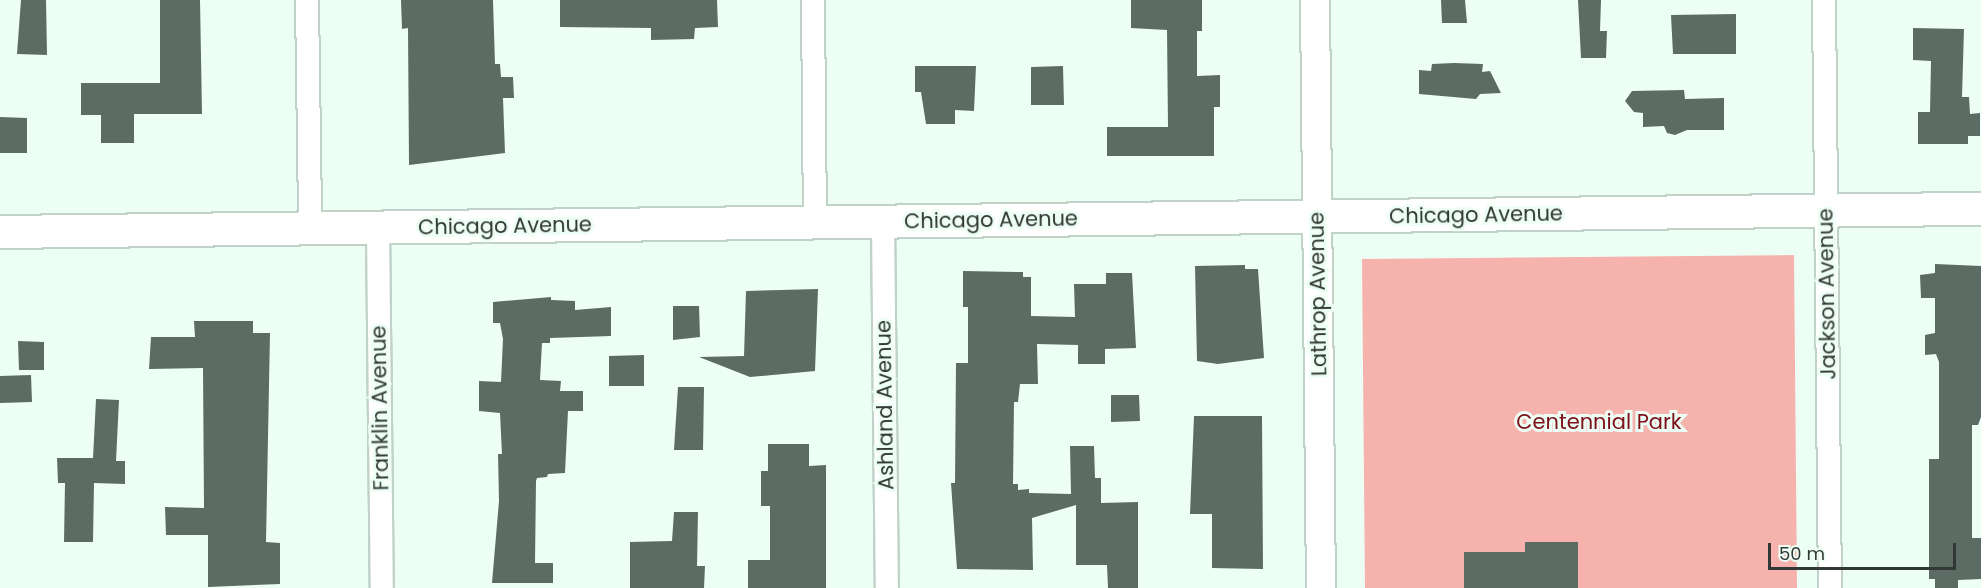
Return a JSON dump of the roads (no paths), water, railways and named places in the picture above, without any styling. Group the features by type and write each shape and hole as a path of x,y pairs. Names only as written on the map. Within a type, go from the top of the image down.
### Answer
{"main road":[{"name":"Chicago Avenue","path":"0,232 1981,209"}],"street":[{"path":"307,0 310,228"},
{"path":"813,0 815,222"},
{"name":"Lathrop Avenue","path":"1315,0 1321,588"},
{"name":"Jackson Avenue","path":"1824,0 1830,588"},
{"name":"Ashland Avenue","path":"883,222 887,588"},
{"name":"Franklin Avenue","path":"378,228 382,588"}],"park label":[{"name":"Centennial Park","path":"1599,422"}]}
